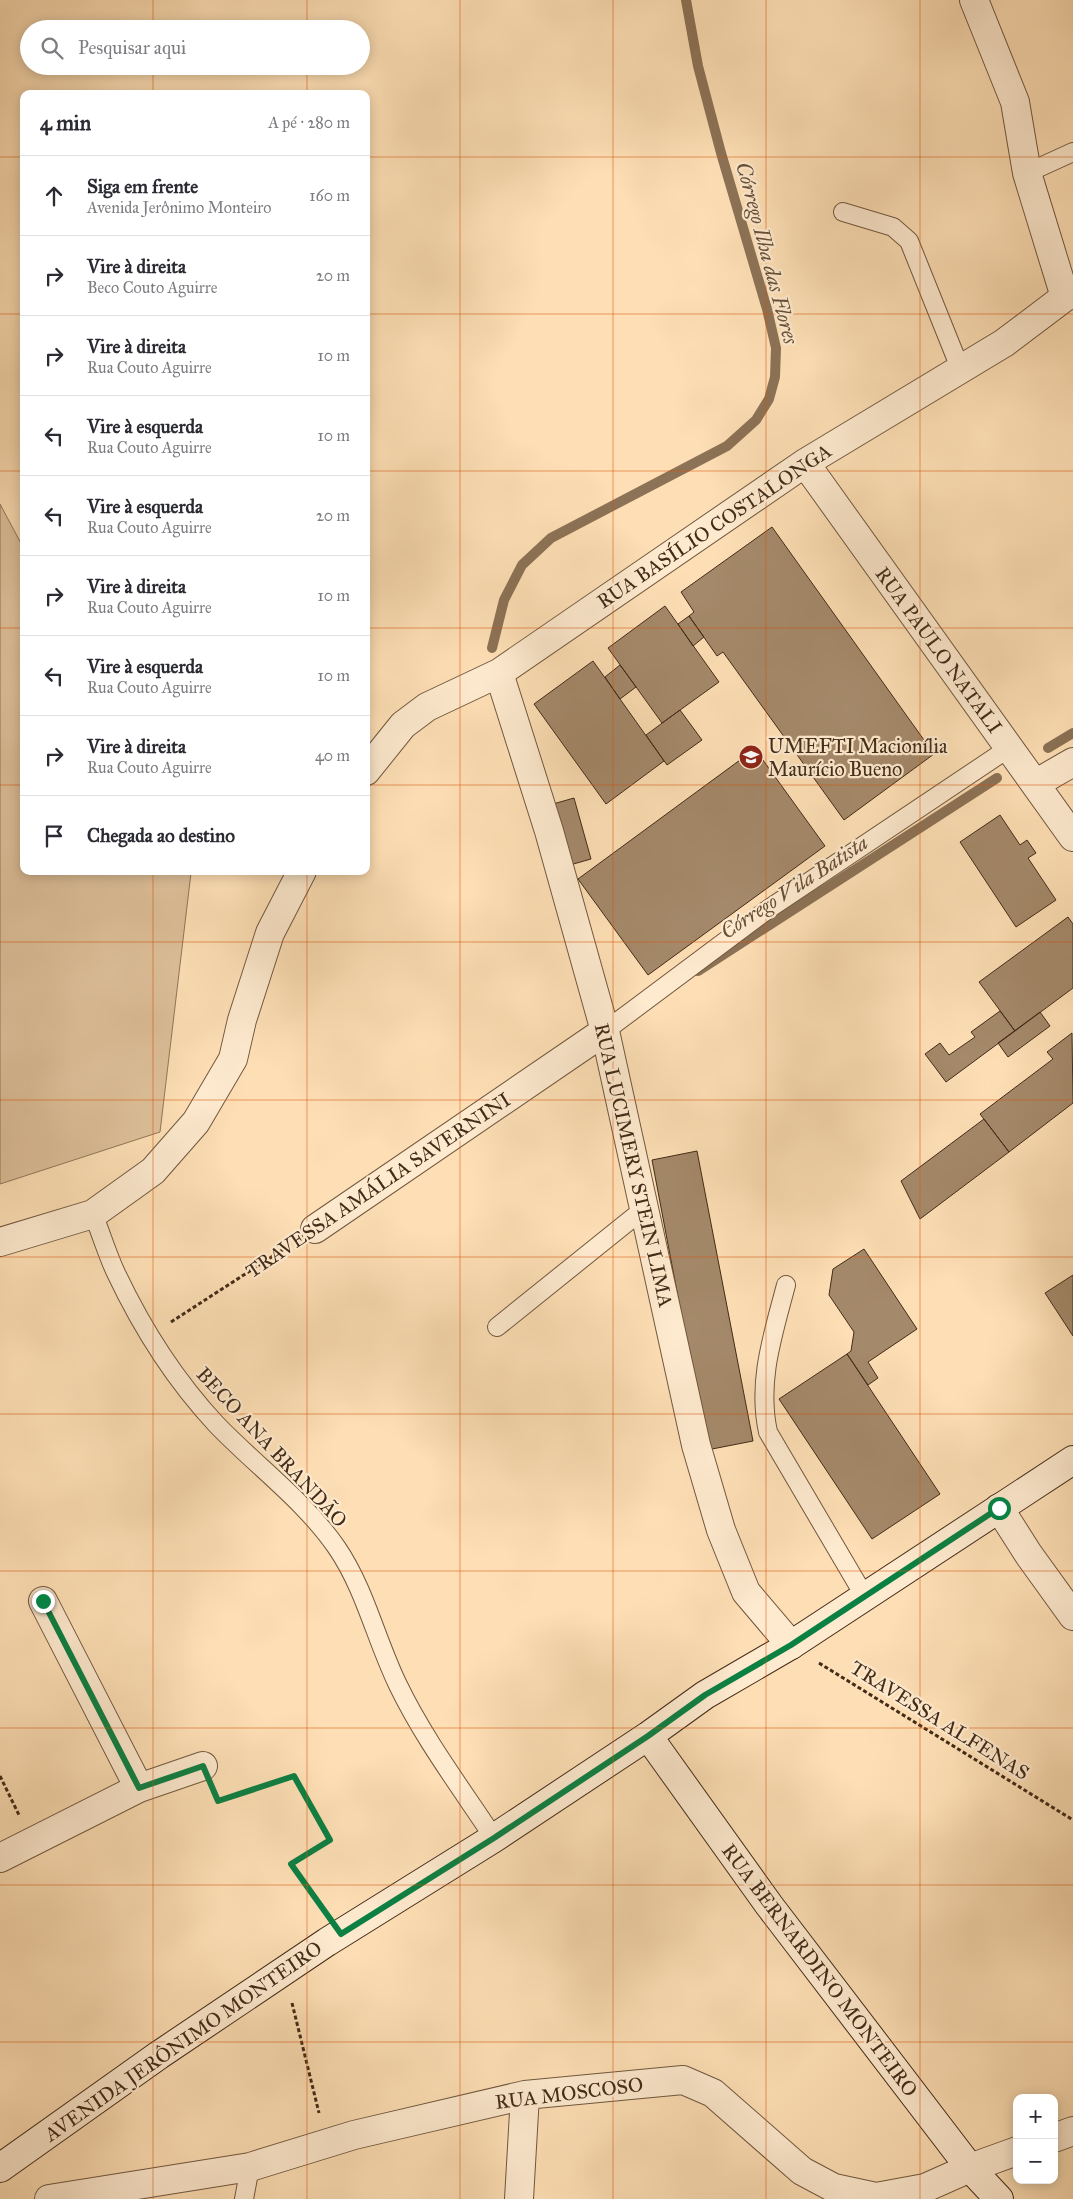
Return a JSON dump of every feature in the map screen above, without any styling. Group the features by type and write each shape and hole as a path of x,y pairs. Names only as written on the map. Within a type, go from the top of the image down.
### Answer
{"street":[{"path":"974,0 1015,102 1027,173 1069,295"},
{"name":"RUA BASÍLIO COSTALONGA","path":"370,766 403,725 427,706 499,672 805,463 1004,343 1069,295"},
{"name":"RUA PAULO NATALI","path":"805,463 1073,837"},
{"name":"RUA LUCIMERY STEIN LIMA","path":"499,672 549,831 605,1031 696,1445 721,1530 746,1592 791,1645"},
{"path":"1035,784 1073,762"},
{"path":"0,1242 56,1227 93,1214 153,1171 196,1122 233,1059 242,1020 270,933 300,875"},
{"name":"TRAVESSA AMÁLIA SAVERNINI","path":"315,1229 605,1031"},
{"name":"AVENIDA JERÔNIMO MONTEIRO","path":"0,2168 284,1971 494,1838 648,1736 705,1695 791,1645 1073,1460"},
{"path":"999,1508 1029,1555 1073,1616"},
{"path":"43,1601 139,1788"},
{"name":"RUA BERNARDINO MONTEIRO","path":"648,1736 769,1905 970,2168 998,2199"},
{"path":"0,1858 139,1788 203,1766"},
{"name":"RUA MOSCOSO","path":"49,2199 115,2194 250,2167 354,2134 525,2095 683,2080 713,2093 802,2171 834,2188 876,2197 926,2188 970,2168 1013,2152"},
{"path":"519,2199 525,2095"},
{"path":"1058,2137 1073,2131"}],"lane":[{"path":"1027,173 1073,152"},
{"path":"843,212 893,228 909,241 960,368"},
{"path":"605,1031 767,910 1009,748"},
{"path":"497,1327 645,1208"},
{"name":"BECO ANA BRANDÃO","path":"93,1214 116,1272 150,1336 189,1393 216,1423 304,1509 336,1547 359,1587 381,1649 414,1716 494,1838"},
{"path":"786,1285 766,1366 763,1388 764,1413 768,1432 865,1597"},
{"path":"244,2199 250,2167"}],"path":[{"name":"TRAVESSA AMÁLIA SAVERNINI","path":"150,1336 315,1229"},
{"name":"TRAVESSA ALFENAS","path":"791,1645 1073,1820"},
{"path":"203,1766 218,1801 294,1776 330,1840 291,1864 341,1934"},
{"path":"0,1776 33,1842"},
{"path":"284,1971 326,2143"}],"shaded area":[{"path":"0,504 20,542 20,875 191,875 160,1132 0,1184"}],"building":[{"path":"772,527 934,754 844,820 723,652 717,656 689,616 694,612 681,592"},
{"path":"665,606 719,682 662,723 608,648"},
{"path":"689,616 704,637 693,646 678,624"},
{"path":"593,661 664,761 606,804 534,704"},
{"path":"620,665 636,687 620,699 605,677"},
{"path":"680,710 702,740 667,765 646,735"},
{"path":"755,749 825,846 648,975 578,879"},
{"path":"574,798 591,859 570,865 553,804"},
{"path":"1000,815 1020,845 1027,840 1036,853 1028,858 1056,900 1016,927 960,842"},
{"path":"1068,917 1073,924 1073,988 1015,1031 979,982"},
{"path":"1000,1011 1015,1031 946,1082 925,1054 940,1043 949,1055 975,1037 971,1032"},
{"path":"1040,1012 1050,1026 1008,1057 998,1043"},
{"path":"1072,1033 1073,1103 1009,1152 980,1114 1053,1059 1047,1052"},
{"path":"984,1119 1009,1152 920,1219 901,1181"},
{"path":"697,1151 753,1441 707,1450 652,1160"},
{"path":"864,1249 917,1329 868,1362 878,1378 868,1385 847,1354 851,1351 854,1332 829,1295 833,1269"},
{"path":"1073,1275 1073,1336 1045,1293"},
{"path":"847,1354 940,1494 872,1539 779,1399"}],"waterway":[{"name":"Córrego Ilha das Flores","path":"492,648 504,600 522,565 551,538 727,446 756,420 769,399 775,377 776,348 767,309 721,153 698,66 686,0"},
{"name":"Córrego Vila Batista","path":"1048,748 1073,733"},
{"name":"Córrego Vila Batista","path":"698,971 997,778"}],"place":[{"name":"UMEFTI Macionília Maurício Bueno","path":"751,757"}],"route":[{"path":"43,1601 139,1788 203,1766 218,1801 294,1776 330,1840 291,1864 341,1934 494,1838 648,1736 705,1695 791,1645 921,1562 999,1508"}]}
